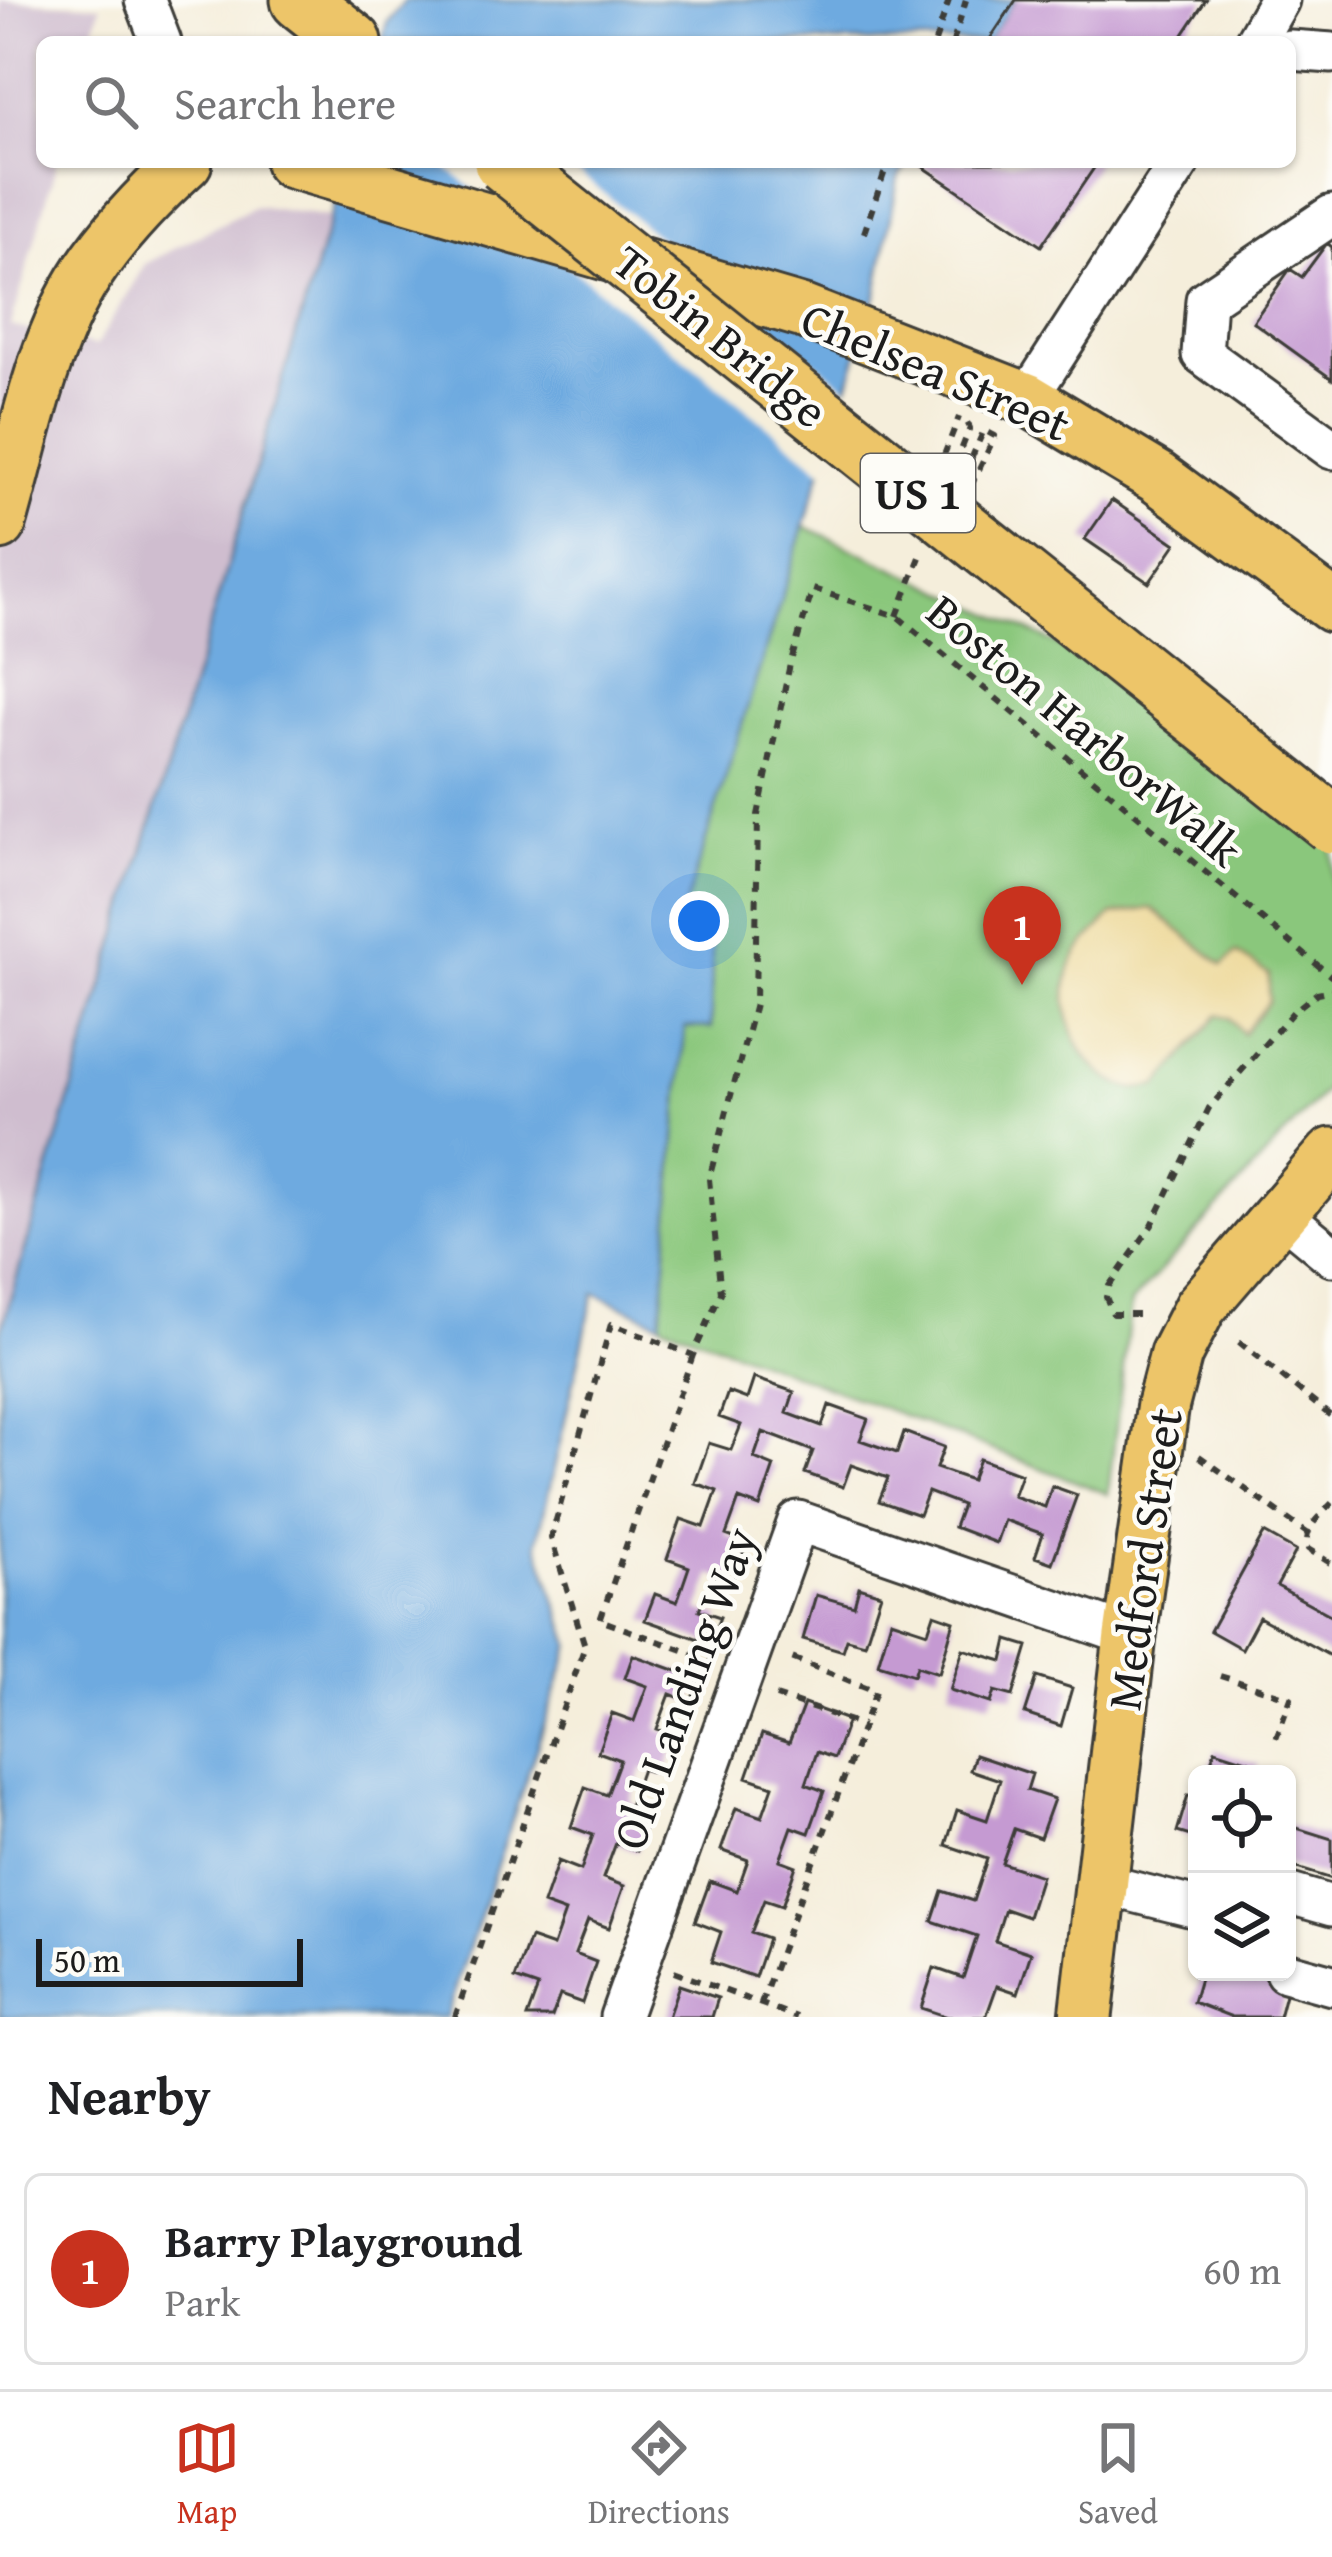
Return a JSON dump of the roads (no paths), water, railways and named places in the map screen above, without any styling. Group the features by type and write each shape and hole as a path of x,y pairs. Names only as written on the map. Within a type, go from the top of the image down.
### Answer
{"highway":[{"path":"301,0 346,36"},
{"name":"Tobin Bridge","path":"512,168 1332,823"}],"main road":[{"path":"0,524 44,368 86,274 144,201 180,168"},
{"name":"Chelsea Street","path":"314,168 865,332 1028,399 1157,477 1332,607"},
{"name":"Medford Street","path":"1086,2017 1130,1636 1162,1404 1176,1354 1200,1306 1332,1154"}],"street":[{"path":"145,0 159,36"},
{"path":"1258,36 1279,0"},
{"path":"1296,50 1332,53"},
{"path":"1028,399 1176,168"},
{"path":"1332,214 1206,300 1202,354 1332,449"},
{"path":"1280,1213 1332,1256"},
{"name":"Old Landing Way","path":"620,2017 798,1521 1130,1636"},
{"path":"1102,1884 1188,1906"},
{"path":"1296,1896 1332,1906"},
{"path":"1296,1974 1331,1980"}],"water":[{"path":"405,0 1016,0 992,36 384,36 387,22"},
{"path":"345,168 904,168 898,178 877,293 680,923 712,944 711,1028 685,1027 661,1323 594,1293 537,1543 571,1645 446,2017 0,2017 0,1334"}],"place":[{"name":"Barry Playground","path":"1022,985"}]}
